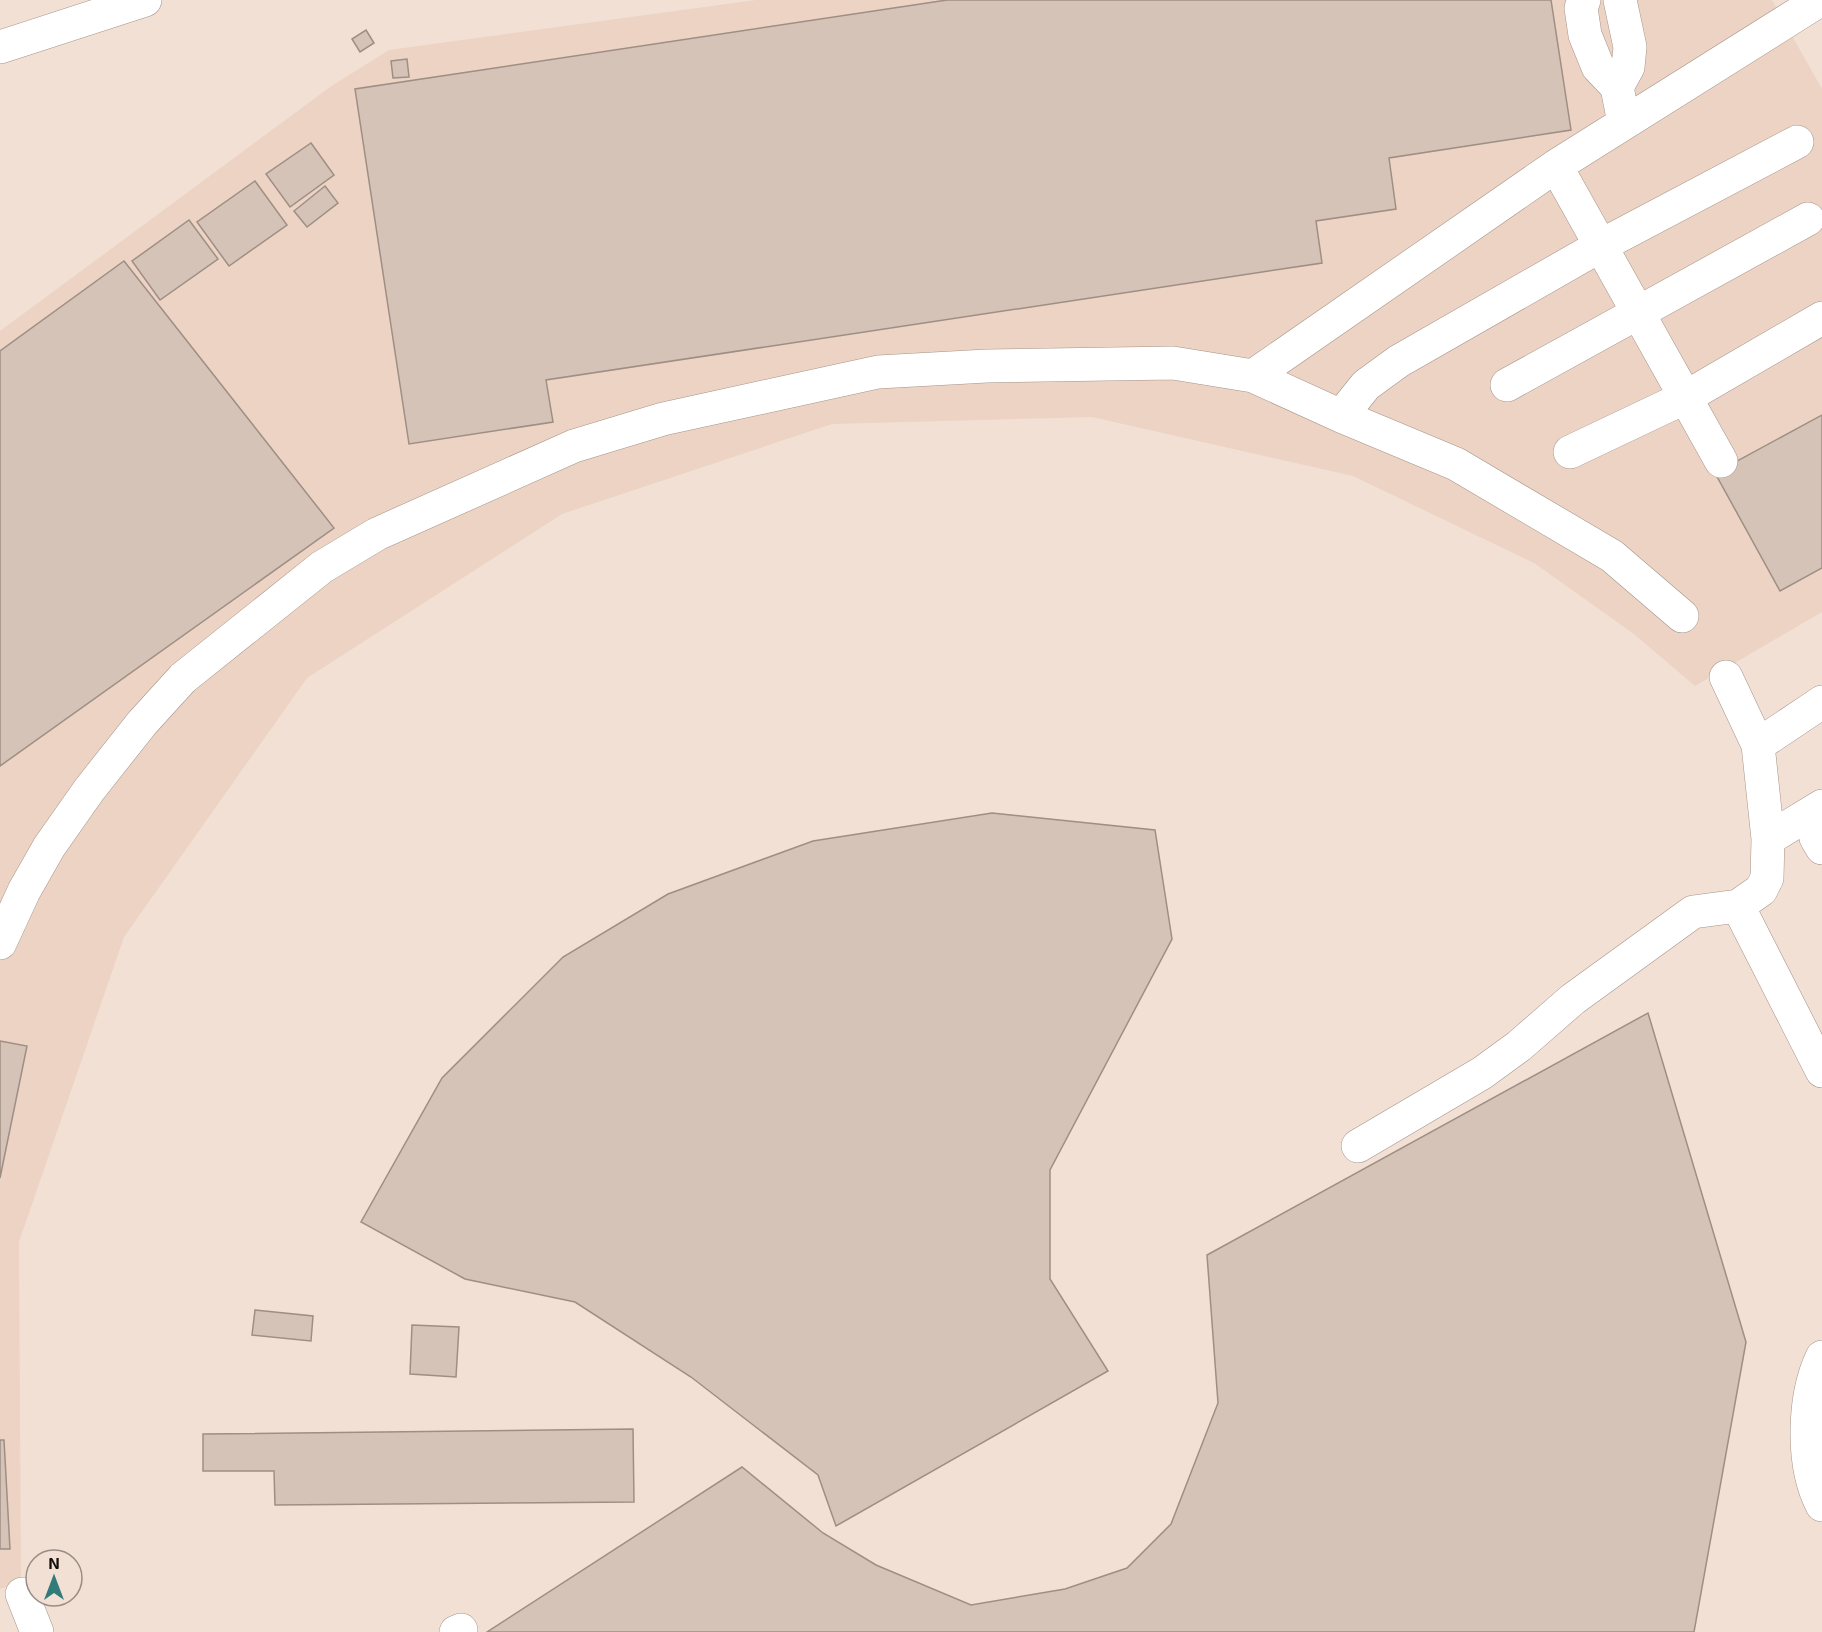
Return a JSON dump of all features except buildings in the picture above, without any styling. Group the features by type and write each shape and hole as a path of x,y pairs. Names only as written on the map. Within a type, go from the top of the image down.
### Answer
{"main road":[{"path":"0,47 145,0"},
{"path":"1584,0 1581,8 1591,51 1598,67 1617,87 1624,123"},
{"path":"1617,87 1628,67 1630,46 1620,0"},
{"path":"1252,376 1556,166 1820,0"},
{"path":"1341,416 1366,385 1399,361 1600,246 1797,142"},
{"path":"1556,166 1721,461"},
{"path":"1507,385 1808,219"},
{"path":"1570,453 1686,397 1822,318"},
{"path":"0,943 24,891 49,847 128,740 183,678 322,567 377,534 574,446 663,419 878,372 987,366 1173,363 1252,376 1465,469 1612,556 1682,616"},
{"path":"1358,1146 1482,1073 1519,1046 1573,999 1693,912 1738,906 1761,890 1767,879 1768,839 1758,745 1726,677"},
{"path":"1758,745 1822,702"},
{"path":"1768,839 1818,808"},
{"path":"1818,808 1816,838 1822,848"},
{"path":"1738,906 1822,1071"},
{"path":"1822,1357 1817,1368 1809,1412 1808,1457 1812,1486 1822,1505"},
{"path":"22,1594 37,1632"}],"shaded area":[{"path":"756,0 1772,0 1822,89 1822,612 1695,686 1634,634 1534,563 1353,476 1092,417 832,424 562,514 307,678 124,937 19,1242 21,1583 0,1589 0,331 330,87 389,50"}]}
